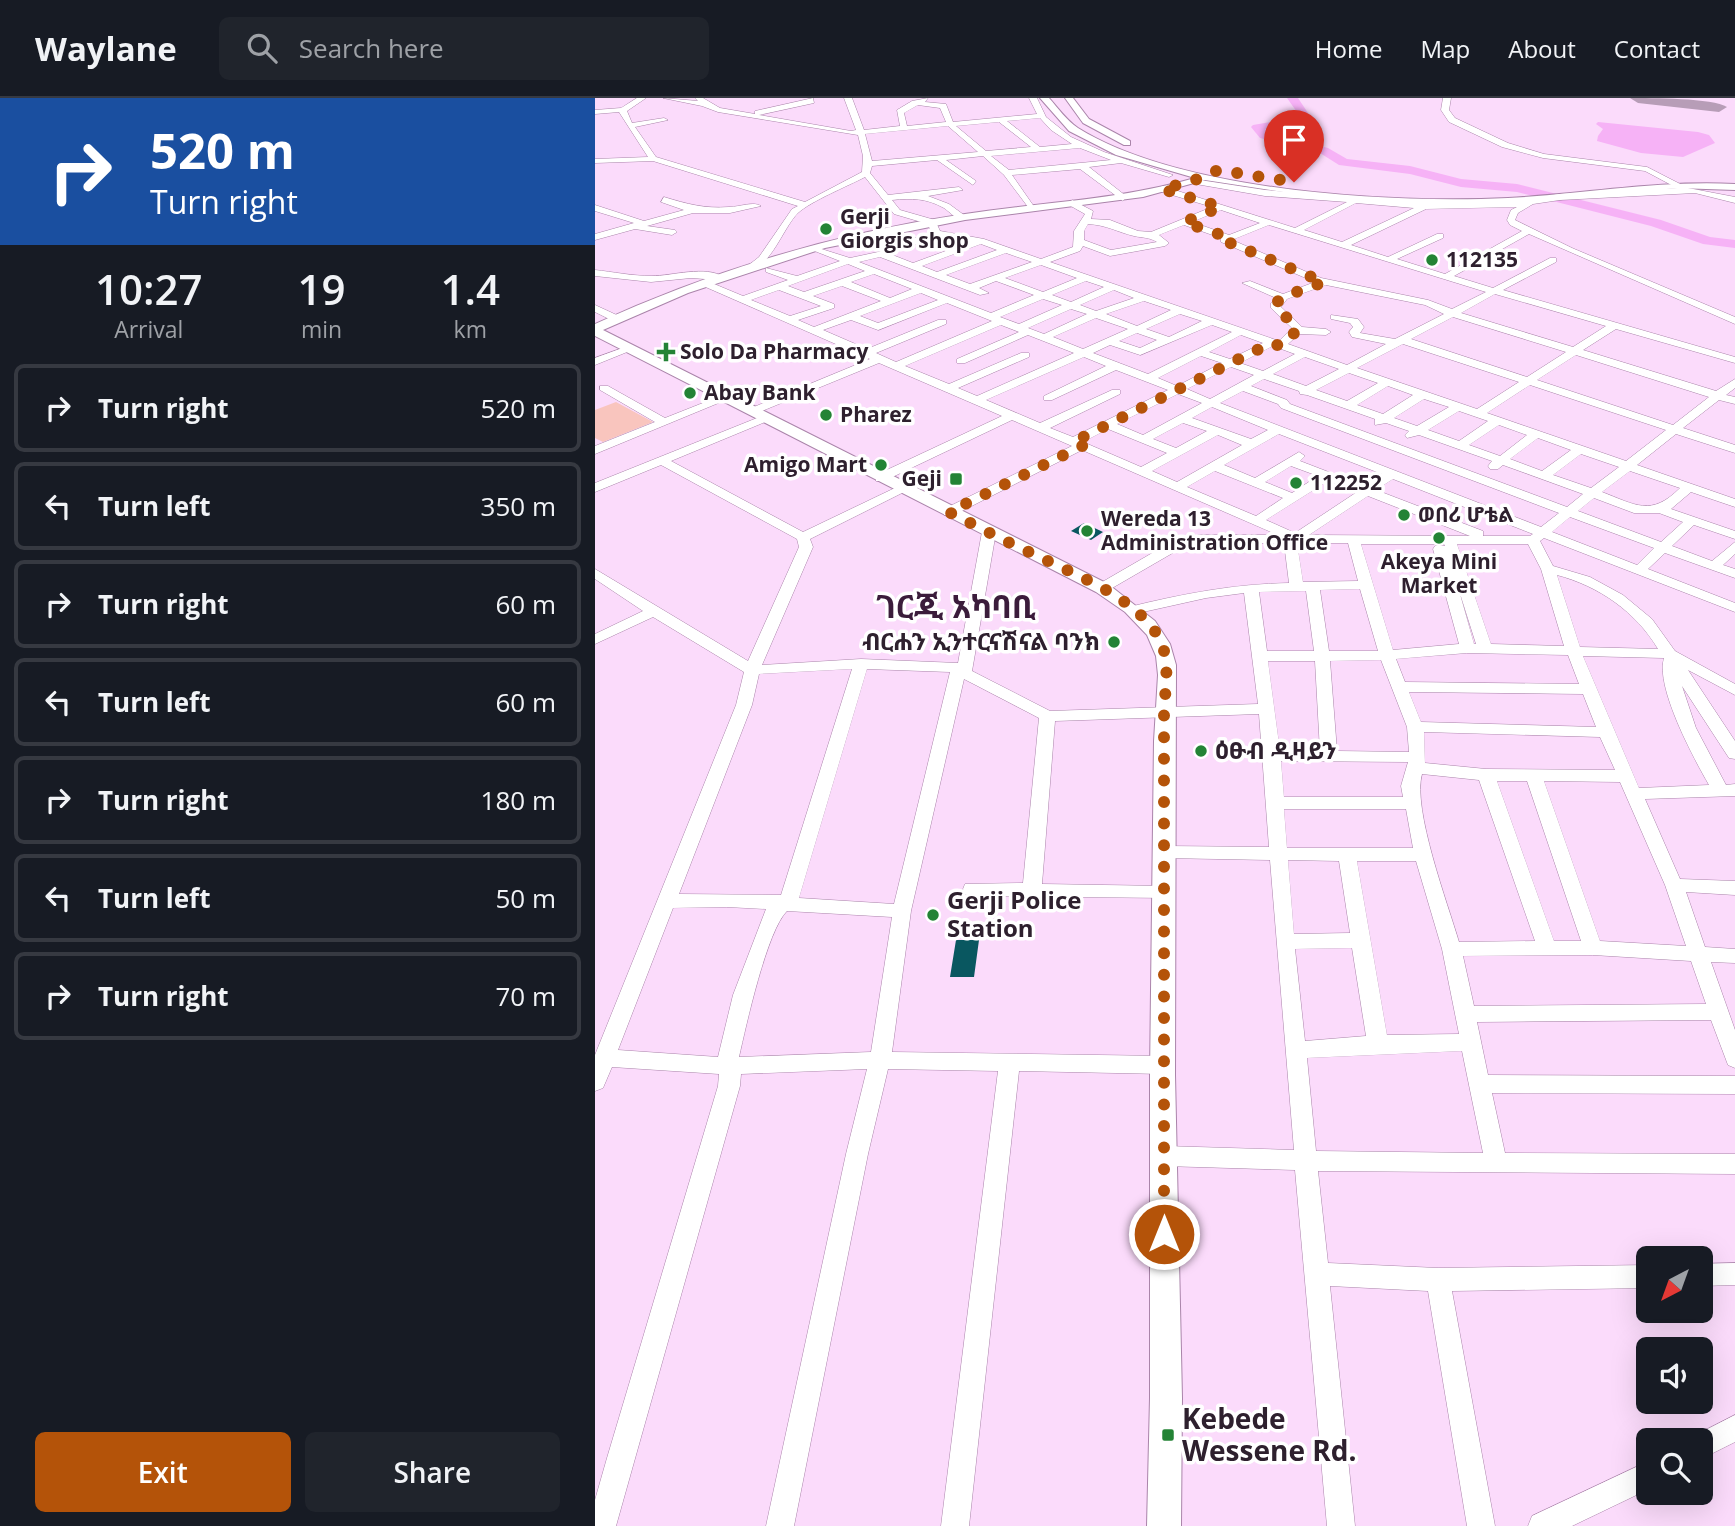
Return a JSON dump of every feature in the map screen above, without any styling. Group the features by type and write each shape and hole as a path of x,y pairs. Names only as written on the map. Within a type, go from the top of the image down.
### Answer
{"main road":[{"path":"1044,98 1058,120 1083,138 1144,162 1275,190 1393,200 1455,202 1529,201 1677,185 1735,187"},
{"path":"1069,98 1086,121 1111,136 1159,155 1218,170 1270,179 1365,189 1461,192 1534,189 1664,177 1735,178"},
{"path":"595,330 617,318 719,277 851,238 934,228 961,217 1123,198 1193,181 1218,170"},
{"path":"595,330 880,478 1102,588 1134,610 1159,637 1167,660 1164,712 1167,1435 1164,1526"}],"street":[{"path":"595,112 632,104 642,98"},
{"path":"667,98 701,102 718,110 841,132 1041,116"},
{"path":"748,116 811,101 809,98"},
{"path":"848,98 861,132 867,169 897,212 934,228 981,241 1735,503"},
{"path":"904,128 900,112 927,98"},
{"path":"1033,98 1041,116 1049,124 1085,145 1122,161 1169,175"},
{"path":"1447,98 1445,110 1452,120 1505,145 1559,158 1640,168 1664,177 1688,191"},
{"path":"682,110 701,102"},
{"path":"915,103 943,106 950,124 1007,173 1031,208"},
{"path":"623,105 623,116 653,159"},
{"path":"1000,119 1038,149"},
{"path":"630,126 664,120"},
{"path":"753,266 772,246 789,217 867,169 983,153 1085,145"},
{"path":"939,158 973,183"},
{"path":"595,161 653,159 805,205"},
{"path":"1007,173 1122,161"},
{"path":"1082,166 1123,198"},
{"path":"1055,169 1063,175"},
{"path":"1193,181 1265,193 1424,206 1468,207 1548,200 1563,196 1688,191 1735,200"},
{"path":"1162,189 1388,260 1735,360"},
{"path":"888,198 959,190"},
{"path":"915,195 937,201 961,217"},
{"path":"664,200 693,211"},
{"path":"1529,201 1514,212 1511,220 1528,231 1735,321"},
{"path":"1296,231 1354,202"},
{"path":"1072,203 1090,213 1079,231 1079,246"},
{"path":"596,236 693,211 757,206"},
{"path":"1344,245 1424,206"},
{"path":"1085,221 1110,223 1136,234 1153,235 1221,207"},
{"path":"595,208 637,225 672,232"},
{"path":"1184,222 1227,237 1267,223"},
{"path":"744,299 846,262 881,254 934,228"},
{"path":"1447,277 1528,231"},
{"path":"971,287 1079,246 1110,253 1164,243 1153,235"},
{"path":"1388,260 1440,236"},
{"path":"1227,237 1224,240 1324,282 1428,303 1454,314 1735,401"},
{"path":"914,266 981,241"},
{"path":"815,248 1451,496 1538,536 1735,608"},
{"path":"815,330 890,301 939,275 1004,250"},
{"path":"881,254 983,293"},
{"path":"1262,422 1346,368 1553,260"},
{"path":"960,305 1051,266"},
{"path":"769,270 798,280"},
{"path":"804,296 871,272"},
{"path":"595,273 651,279 691,275 719,277"},
{"path":"995,278 1639,510 1662,510 1689,487"},
{"path":"897,365 971,333 1042,295 1085,278"},
{"path":"842,282 890,301"},
{"path":"1297,331 1297,327 1276,308 1276,303 1283,297 1324,282"},
{"path":"704,283 1258,520 1293,538 1322,656 1329,755"},
{"path":"1247,283 1283,297"},
{"path":"779,286 830,306"},
{"path":"961,361 1070,305 1113,287"},
{"path":"854,296 866,292"},
{"path":"1043,338 1096,314 1143,298"},
{"path":"878,327 947,300"},
{"path":"791,319 842,301"},
{"path":"595,308 617,318"},
{"path":"1031,391 1055,366 1178,311"},
{"path":"918,312 971,333"},
{"path":"851,316 903,338"},
{"path":"1335,317 1355,316 1359,327 1354,332 1356,335 1400,342 1735,449"},
{"path":"868,352 942,322"},
{"path":"1112,342 1140,352 1209,322"},
{"path":"1479,413 1612,327"},
{"path":"949,512 1108,425 1276,344 1297,331 1307,329 1327,332"},
{"path":"1148,379 1239,332"},
{"path":"997,344 1055,366"},
{"path":"595,362 632,348"},
{"path":"932,350 988,371"},
{"path":"1145,439 1304,353"},
{"path":"950,388 1025,355"},
{"path":"595,488 661,461 881,358"},
{"path":"978,400 1086,380 1115,366"},
{"path":"1086,380 1149,405"},
{"path":"1350,404 1387,382"},
{"path":"1102,588 1187,541 1219,537 1492,540 1538,536 1735,382"},
{"path":"1241,386 1283,402 1285,407 1735,574"},
{"path":"598,387 664,422"},
{"path":"1031,391 1079,410"},
{"path":"1042,427 1116,392"},
{"path":"1360,434 1423,394"},
{"path":"598,446 727,397"},
{"path":"1367,464 1459,406"},
{"path":"880,478 1013,415"},
{"path":"1179,486 1252,444 1314,417"},
{"path":"1182,418 1252,444"},
{"path":"1461,446 1498,419"},
{"path":"1108,425 1175,452"},
{"path":"1143,471 1217,431"},
{"path":"1451,496 1537,433"},
{"path":"1255,483 1317,445"},
{"path":"1543,476 1580,449"},
{"path":"595,1082 744,705 752,670 806,547 803,537 661,461"},
{"path":"1289,461 1492,540"},
{"path":"1214,466 1292,497"},
{"path":"1293,538 1392,473"},
{"path":"1258,520 1327,476"},
{"path":"803,537 904,489"},
{"path":"1662,510 1735,536"},
{"path":"1638,571 1692,520"},
{"path":"780,1526 880,1060 901,911 961,671 989,532"},
{"path":"1538,536 1575,652 1606,732 1674,885 1735,1059"},
{"path":"1353,539 1386,653 1415,727 1417,763 1410,777 1413,803 1423,854 1452,949 1496,1164"},
{"path":"1443,539 1476,649"},
{"path":"1714,566 1735,546"},
{"path":"1548,569 1580,577 1611,592 1647,621 1662,638 1669,654 1735,754"},
{"path":"595,573 752,670 861,664 939,665 961,671 1002,695 1047,716 1265,709"},
{"path":"1134,610 1206,594 1251,588 1367,584"},
{"path":"1251,588 1272,756 1285,942 1341,1526"},
{"path":"595,640 653,611"},
{"path":"1260,656 1476,649 1669,654 1735,690"},
{"path":"1635,794 1727,790 1684,716 1675,689 1669,654"},
{"path":"602,1526 619,1458 729,1086 730,1074 726,1066 740,1006 775,911 789,898 832,749 861,664"},
{"path":"1398,687 1590,689"},
{"path":"1032,890 1047,716"},
{"path":"1415,727 1606,732"},
{"path":"1272,756 1329,755 1417,763 1486,775 1625,776"},
{"path":"1486,775 1547,948"},
{"path":"1534,776 1593,948"},
{"path":"1276,803 1413,803"},
{"path":"1164,852 1279,852 1347,856 1423,854"},
{"path":"1347,856 1378,1044"},
{"path":"1674,885 1735,888"},
{"path":"972,889 1165,893"},
{"path":"666,901 727,900 901,911"},
{"path":"1285,942 1361,940"},
{"path":"1452,949 1593,948 1735,956"},
{"path":"1465,1014 1718,1012"},
{"path":"1295,1050 1378,1044 1470,1042"},
{"path":"605,1058 726,1066 880,1060 1164,1066"},
{"path":"955,1526 1010,1061"},
{"path":"1480,1084 1735,1085"},
{"path":"1164,1156 1306,1162 1735,1164"},
{"path":"1317,1274 1438,1280 1636,1276"},
{"path":"1713,1275 1735,1274"},
{"path":"1438,1280 1481,1526"},
{"path":"1713,1440 1735,1428"},
{"path":"1542,1526 1636,1480"}],"shaded area":[{"path":"1598,122 1698,132 1709,135 1715,143 1683,157 1641,153 1597,141 1603,129 1596,124"},
{"path":"616,402 653,422 603,442 595,438 595,410"}],"building":[{"name":"Wereda 13 Administration Office","path":"1084,523 1103,532 1091,540 1071,531"},
{"path":"956,940 979,940 974,977 950,977"}],"waterway":[{"path":"1292,98 1300,105 1305,116 1298,121 1257,127 1264,136 1324,150 1343,162 1410,170 1461,183 1517,188 1656,223 1708,241 1735,244"}],"taxiway":[{"path":"1638,98 1719,107"}],"place":[{"name":"Gerji Giorgis shop","path":"826,229"},
{"name":"112135","path":"1432,260"},
{"name":"Solo Da Pharmacy","path":"666,352"},
{"name":"Abay Bank","path":"690,393"},
{"name":"Pharez","path":"826,415"},
{"name":"Amigo Mart","path":"881,465"},
{"name":"Geji","path":"956,479"},
{"name":"112252","path":"1296,483"},
{"name":"ወበሪ ሆቴል","path":"1404,515"},
{"name":"Wereda 13 Administration Office","path":"1087,531"},
{"name":"Akeya Mini Market","path":"1439,538"},
{"name":"ብርሐን ኢንተርናሽናል ባንክ","path":"1114,642"},
{"name":"ዕፁብ ዲዛይን","path":"1201,751"},
{"name":"Gerji Police Station","path":"933,915"},
{"name":"Kebede Wessene Rd.","path":"1168,1435"}],"district":[{"name":"ገርጂ አካባቢ","path":"956,607"}],"route":[{"path":"1164,1234 1164,712 1167,660 1164,649 1159,637 1134,610 1102,588 949,512 1084,445 1075,441 1271,343 1280,346 1293,335 1297,327 1276,308 1278,299 1324,282 1224,240 1227,237 1184,222 1221,207 1162,189 1205,177 1218,170 1294,182"}]}
